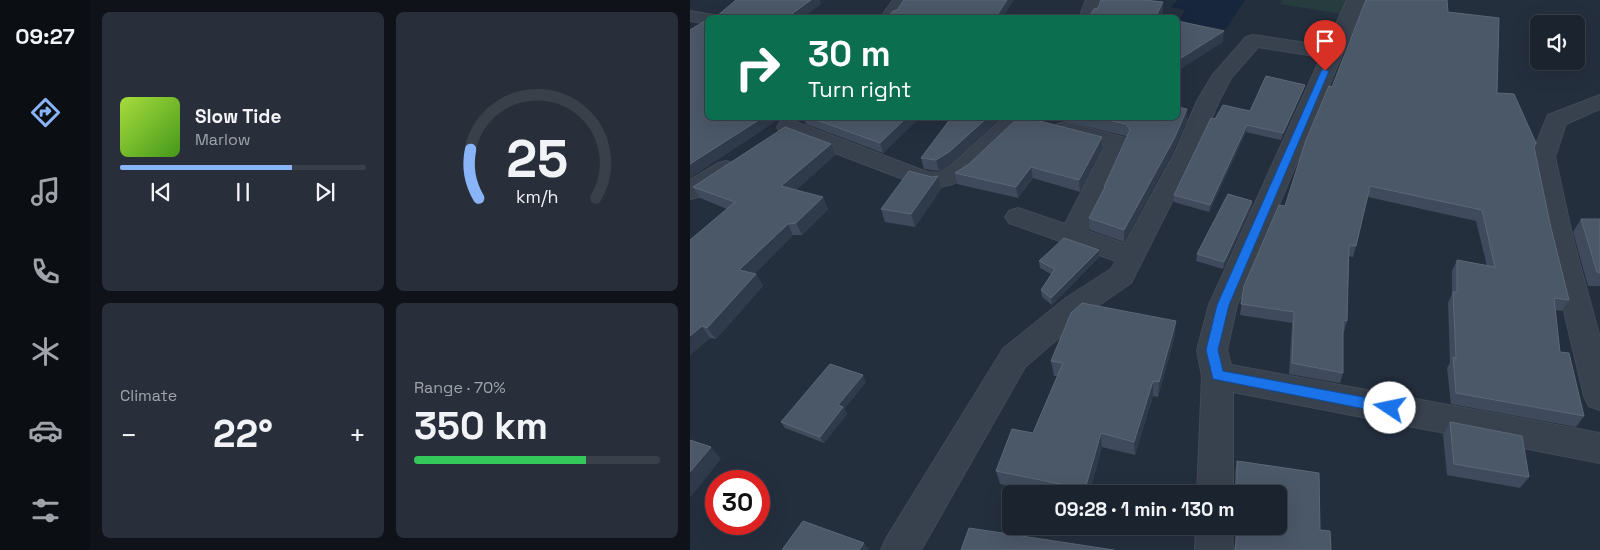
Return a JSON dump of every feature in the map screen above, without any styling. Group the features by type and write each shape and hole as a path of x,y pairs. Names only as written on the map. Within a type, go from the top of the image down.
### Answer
{"street":[{"path":"892,15 902,0"},
{"path":"1089,15 1095,0"},
{"path":"1215,485 1218,376 1212,350 1223,305 1356,0"},
{"path":"690,16 705,18"},
{"path":"900,550 1014,358 1076,306 1121,276 1187,150 1208,101 1222,76 1253,41 1332,53"},
{"path":"1600,101 1556,120 1543,157 1560,239 1600,396"},
{"path":"786,127 928,180 944,180 959,172 1027,120"},
{"path":"1032,120 1118,143 1072,236"},
{"path":"690,191 740,159"},
{"path":"1018,218 1131,256"},
{"path":"1218,376 1600,448"},
{"path":"1214,535 1214,550"}],"green space":[{"path":"1283,0 1348,0 1342,14 1280,4"}],"water":[{"path":"1177,0 1245,0 1226,29 1180,22 1185,10 1171,7"}],"building":[{"path":"736,0 811,0 790,15 718,15"},
{"path":"904,0 1007,0 997,15 890,15 897,10"},
{"path":"1101,0 1163,2 1156,15 1090,15 1094,9 1098,8"},
{"path":"1366,0 1447,0 1448,12 1499,18 1497,93 1514,94 1536,143 1534,147 1551,228 1569,300 1554,298 1560,352 1569,353 1584,416 1456,393 1453,357 1456,358 1453,292 1457,292 1457,260 1495,267 1482,210 1370,186 1356,246 1349,245 1347,321 1343,320 1343,373 1292,363 1294,312 1241,304 1244,286 1279,205 1285,206 1306,140 1329,86 1332,87"},
{"path":"705,21 705,120 759,120 690,164 690,30"},
{"path":"1180,21 1224,31 1180,59"},
{"path":"1266,76 1305,85 1283,133 1247,125 1210,205 1174,195 1211,118 1215,119 1223,105 1250,111"},
{"path":"1180,107 1187,109 1175,137 1124,230 1089,218 1130,130 1126,124 1107,120 1180,120"},
{"path":"817,120 904,120 880,143"},
{"path":"950,120 985,120 949,152 936,160 921,158"},
{"path":"1016,120 1036,120 1102,137 1079,180 1031,167 1016,187 955,173 969,164"},
{"path":"785,127 831,144 781,186 823,197 796,223 788,224 739,270 756,274 707,328 702,326 690,336 690,240 735,202 693,187"},
{"path":"909,171 932,177 938,176 911,214 881,209"},
{"path":"1228,194 1252,201 1224,262 1197,254"},
{"path":"1581,219 1600,219 1600,273 1597,272"},
{"path":"1064,238 1099,250 1051,298 1041,290 1055,269 1039,261"},
{"path":"1082,303 1176,321 1159,382 1153,381 1134,442 1101,433 1086,485 1065,485 996,471 1012,429 1033,433 1063,363 1051,361 1071,313"},
{"path":"830,364 863,375 838,405 843,407 820,437 781,422"},
{"path":"1450,422 1522,436 1529,477 1454,464"},
{"path":"690,440 711,447 690,472"},
{"path":"1237,461 1319,473 1320,530 1330,531 1331,550 1235,550 1237,535 1287,535 1287,485 1234,485 1237,483"},
{"path":"803,521 864,543 859,550 782,550"},
{"path":"969,528 1002,533 1002,535 1015,535 1114,550 961,550"}],"route":[{"path":"1325,71 1223,305 1212,350 1218,376 1390,408"}]}
